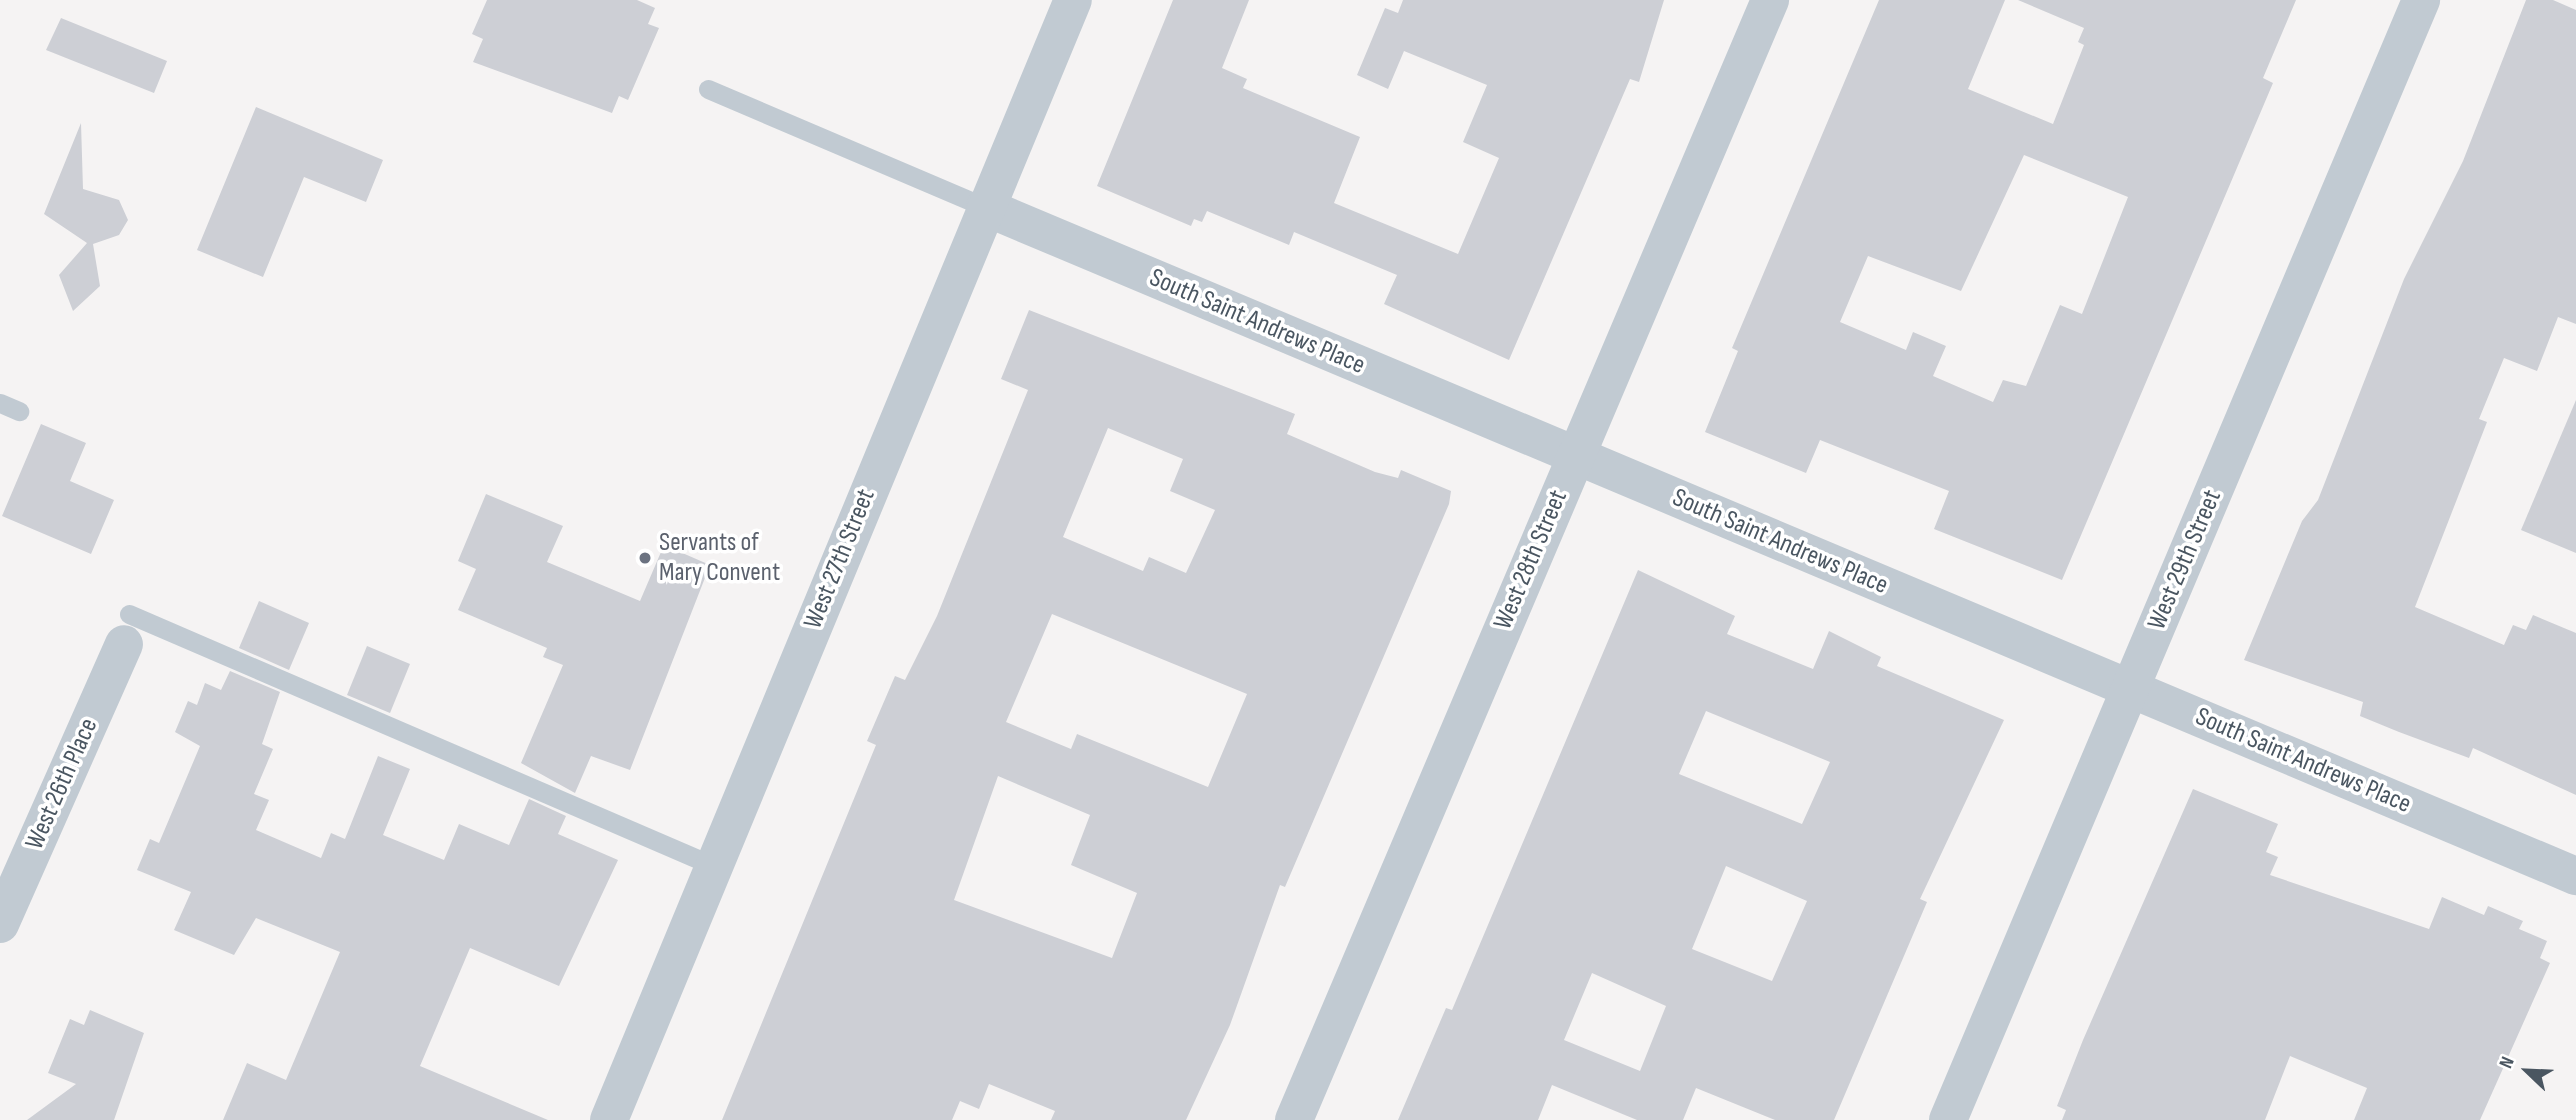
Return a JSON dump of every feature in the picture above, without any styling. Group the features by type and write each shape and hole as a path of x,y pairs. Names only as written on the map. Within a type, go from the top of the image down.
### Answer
{"street":[{"name":"West 27th Street","path":"609,1120 1073,0"},
{"name":"West 28th Street","path":"1294,1120 1770,0"},
{"name":"West 29th Street","path":"1948,1120 2421,0"},
{"name":"South Saint Andrews Place","path":"985,207 2576,876"},
{"name":"West 26th Place","path":"0,924 126,629"}],"lane":[{"path":"708,89 985,207"},
{"path":"0,403 19,411"},
{"path":"126,629 714,866"}],"building":[{"path":"487,0 637,0 655,8 648,24 659,28 628,100 619,96 612,113 473,62 483,39 472,34"},
{"path":"1173,0 1249,0 1222,68 1247,79 1243,88 1360,137 1334,203 1458,254 1499,158 1463,142 1487,85 1404,51 1388,89 1357,75 1385,8 1398,13 1403,0 1664,0 1639,82 1630,79 1509,360 1384,304 1397,275 1294,232 1289,245 1207,211 1202,222 1194,219 1191,226 1097,186"},
{"path":"1879,0 2005,0 1968,89 2053,124 2084,45 2078,42 2084,28 2018,0 2296,0 2263,78 2273,83 2062,580 1934,529 1949,491 1820,440 1806,473 1705,432 1738,351 1732,348","holes":["2024,155 2128,197 2082,314 2060,305 2026,386 2003,380 1993,402 1933,376 1946,346 1913,332 1906,350 1840,322 1868,256 1961,291"]},
{"path":"2526,0 2553,0 2576,10 2576,324 2558,317 2537,371 2504,358 2479,419 2487,422 2415,607 2504,645 2513,625 2526,630 2533,615 2576,633 2576,795 2473,748 2469,758 2399,732 2360,716 2363,702 2244,660 2302,521 2318,500 2404,279 2463,161"},
{"path":"61,18 167,61 154,93 46,50"},
{"path":"256,107 383,160 366,202 304,177 263,277 197,250"},
{"path":"81,123 83,189 119,200 128,220 119,235 93,244 100,286 73,311 59,275 87,243 44,214"},
{"path":"1029,310 1295,414 1287,434 1375,472 1398,478 1401,470 1451,491 1449,504 1285,887 1280,885 1230,1025 1186,1120 1051,1120 1055,1111 989,1084 979,1109 960,1101 952,1120 722,1120 876,745 867,741 895,676 905,680 937,616 1028,390 1001,379","holes":["1108,428 1183,459 1170,491 1215,510 1186,573 1149,557 1143,571 1063,537","1052,614 1247,694 1208,787 1077,734 1071,749 1006,722","998,776 1090,815 1071,865 1137,893 1112,958 954,900"]},
{"path":"2576,400 2576,553 2521,530"},
{"path":"41,424 86,443 70,481 114,500 91,554 2,516"},
{"path":"486,494 563,526 547,562 640,601 664,545 710,565 630,770 591,756 575,793 521,763 563,665 543,657 547,648 458,610 476,569 458,561"},
{"path":"1638,570 1735,616 1727,634 1813,669 1829,631 1881,657 1877,666 2004,720 1920,899 1927,902 1834,1120 1775,1120 1696,1088 1683,1120 1637,1120 1552,1085 1538,1120 1398,1120 1446,1008 1452,1010","holes":["1706,711 1830,762 1802,824 1679,774","1726,866 1807,901 1772,981 1692,949","1592,973 1666,1006 1640,1071 1564,1040"]},
{"path":"259,601 309,623 289,670 239,648"},
{"path":"367,646 410,664 390,713 347,695"},
{"path":"230,671 280,692 262,744 273,749 254,794 269,800 256,830 321,858 331,833 345,839 378,756 410,769 383,835 444,860 459,824 509,845 529,799 566,816 558,834 618,860 559,986 470,948 420,1066 548,1120 223,1120 247,1063 286,1080 340,952 256,918 234,955 174,930 191,892 137,870 150,839 159,843 200,746 175,732 188,701 197,705 205,683 221,690"},
{"path":"2193,789 2278,824 2266,852 2278,857 2270,875 2429,929 2442,897 2484,915 2488,906 2523,921 2519,929 2547,941 2540,958 2550,963 2480,1120 2354,1120 2367,1088 2290,1056 2265,1120 2062,1120 2066,1110 2057,1106 2083,1040"},
{"path":"90,1010 144,1033 114,1120 27,1120 76,1084 48,1073 70,1019 84,1025"}],"place":[{"name":"Servants of Mary Convent","path":"645,558"}]}
